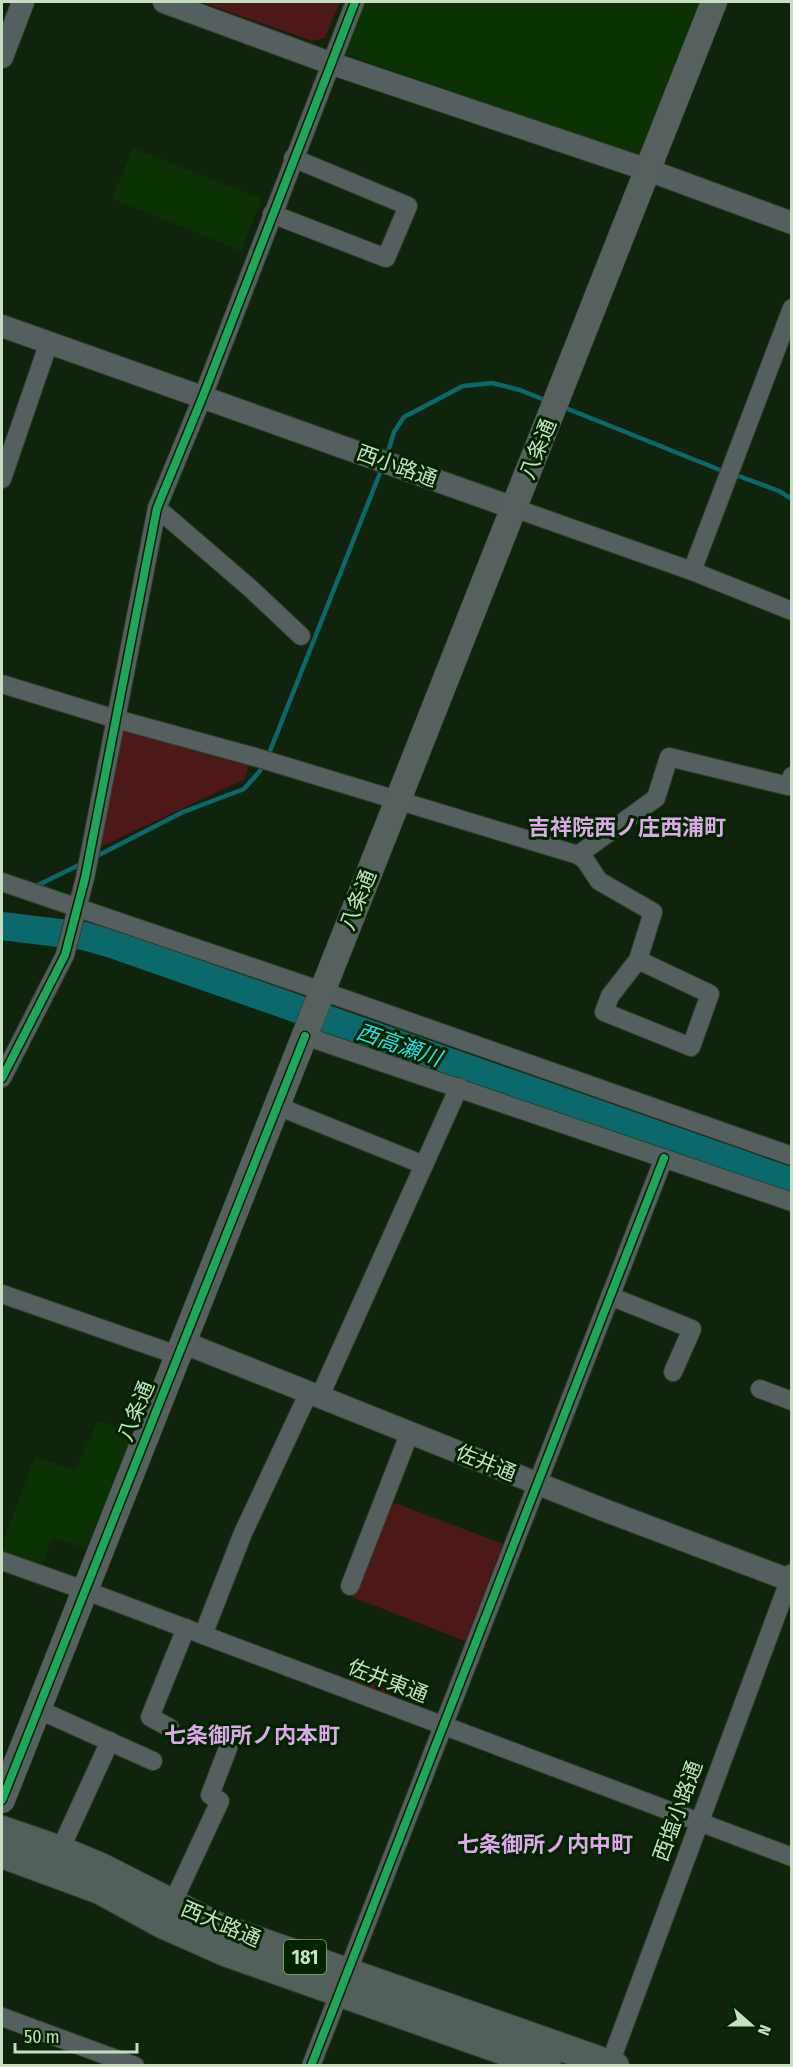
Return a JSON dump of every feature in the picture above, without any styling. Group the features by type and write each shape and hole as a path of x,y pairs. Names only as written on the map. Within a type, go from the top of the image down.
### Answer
{"main road":[{"name":"八条通","path":"2,1800 714,2"},
{"name":"西大路通","path":"2,1830 60,1850 137,1884 219,1927 343,1982 547,2066"},
{"name":"西大路通","path":"2,1854 100,1890 162,1924 225,1952 343,1982 612,2065"}],"street":[{"path":"2,57 23,2"},
{"path":"165,2 330,63 648,170 792,222"},
{"path":"2,1078 66,949 77,912 86,878 157,508 203,396 355,2"},
{"path":"272,214 386,258 408,206 293,158"},
{"path":"692,571 792,308"},
{"name":"西小路通","path":"2,326 692,571 792,611"},
{"path":"2,479 49,342"},
{"path":"157,508 250,588 301,636"},
{"path":"2,684 578,855 585,860 599,881 652,912 638,960 610,996 604,1012 691,1047 710,994 638,960"},
{"path":"578,855 656,798 669,757 788,786 792,776"},
{"path":"9,885 42,895 77,912 322,991 792,1156"},
{"path":"305,1036 792,1202"},
{"path":"170,1728 150,1717 315,1394 459,1087"},
{"path":"277,1106 424,1165"},
{"path":"311,2066 664,1158"},
{"name":"佐井通","path":"2,1294 180,1348 315,1394 690,1543 791,1578"},
{"path":"610,1296 692,1329 673,1372"},
{"path":"760,1389 792,1401"},
{"path":"350,1586 410,1432"},
{"name":"佐井東通","path":"2,1561 792,1857"},
{"name":"西塩小路通","path":"612,2065 698,1822 791,1578"},
{"path":"37,1709 153,1761"},
{"path":"60,1850 110,1741"},
{"path":"172,1904 220,1801 210,1795 228,1748"},
{"path":"2,2017 135,2066"}],"shaded area":[{"path":"201,2 340,2 325,38 313,41"},
{"path":"365,2 702,2 641,157 345,54"},
{"path":"133,148 262,199 241,251 112,199"},
{"path":"129,727 249,765 245,779 100,847 120,732"},
{"path":"98,1420 133,1435 86,1549 53,1537 40,1570 2,1556 2,1545 35,1456 75,1471"},
{"path":"398,1504 503,1544 465,1641 352,1597 388,1505"},
{"path":"353,1659 388,1676 392,1670 402,1674 393,1696 346,1681"}],"waterway":[{"path":"387,455 394,432 404,417 463,386 492,383 520,390 547,401"},
{"path":"563,407 725,472"},
{"path":"268,756 382,468"},
{"path":"733,474 779,491 792,499"},
{"path":"93,858 183,812 244,789 264,764"},
{"path":"34,887 83,863"},
{"name":"西高瀬川","path":"2,926 84,936 112,944 792,1182"}],"cycle path":[{"path":"2,1078 65,955 85,878 157,508 203,396 355,2"},
{"path":"2,1800 305,1036"},
{"path":"311,2066 664,1158"}],"district":[{"name":"吉祥院西ノ庄西浦町","path":"627,827"},
{"name":"七条御所ノ内本町","path":"252,1735"},
{"name":"七条御所ノ内中町","path":"545,1844"}]}
